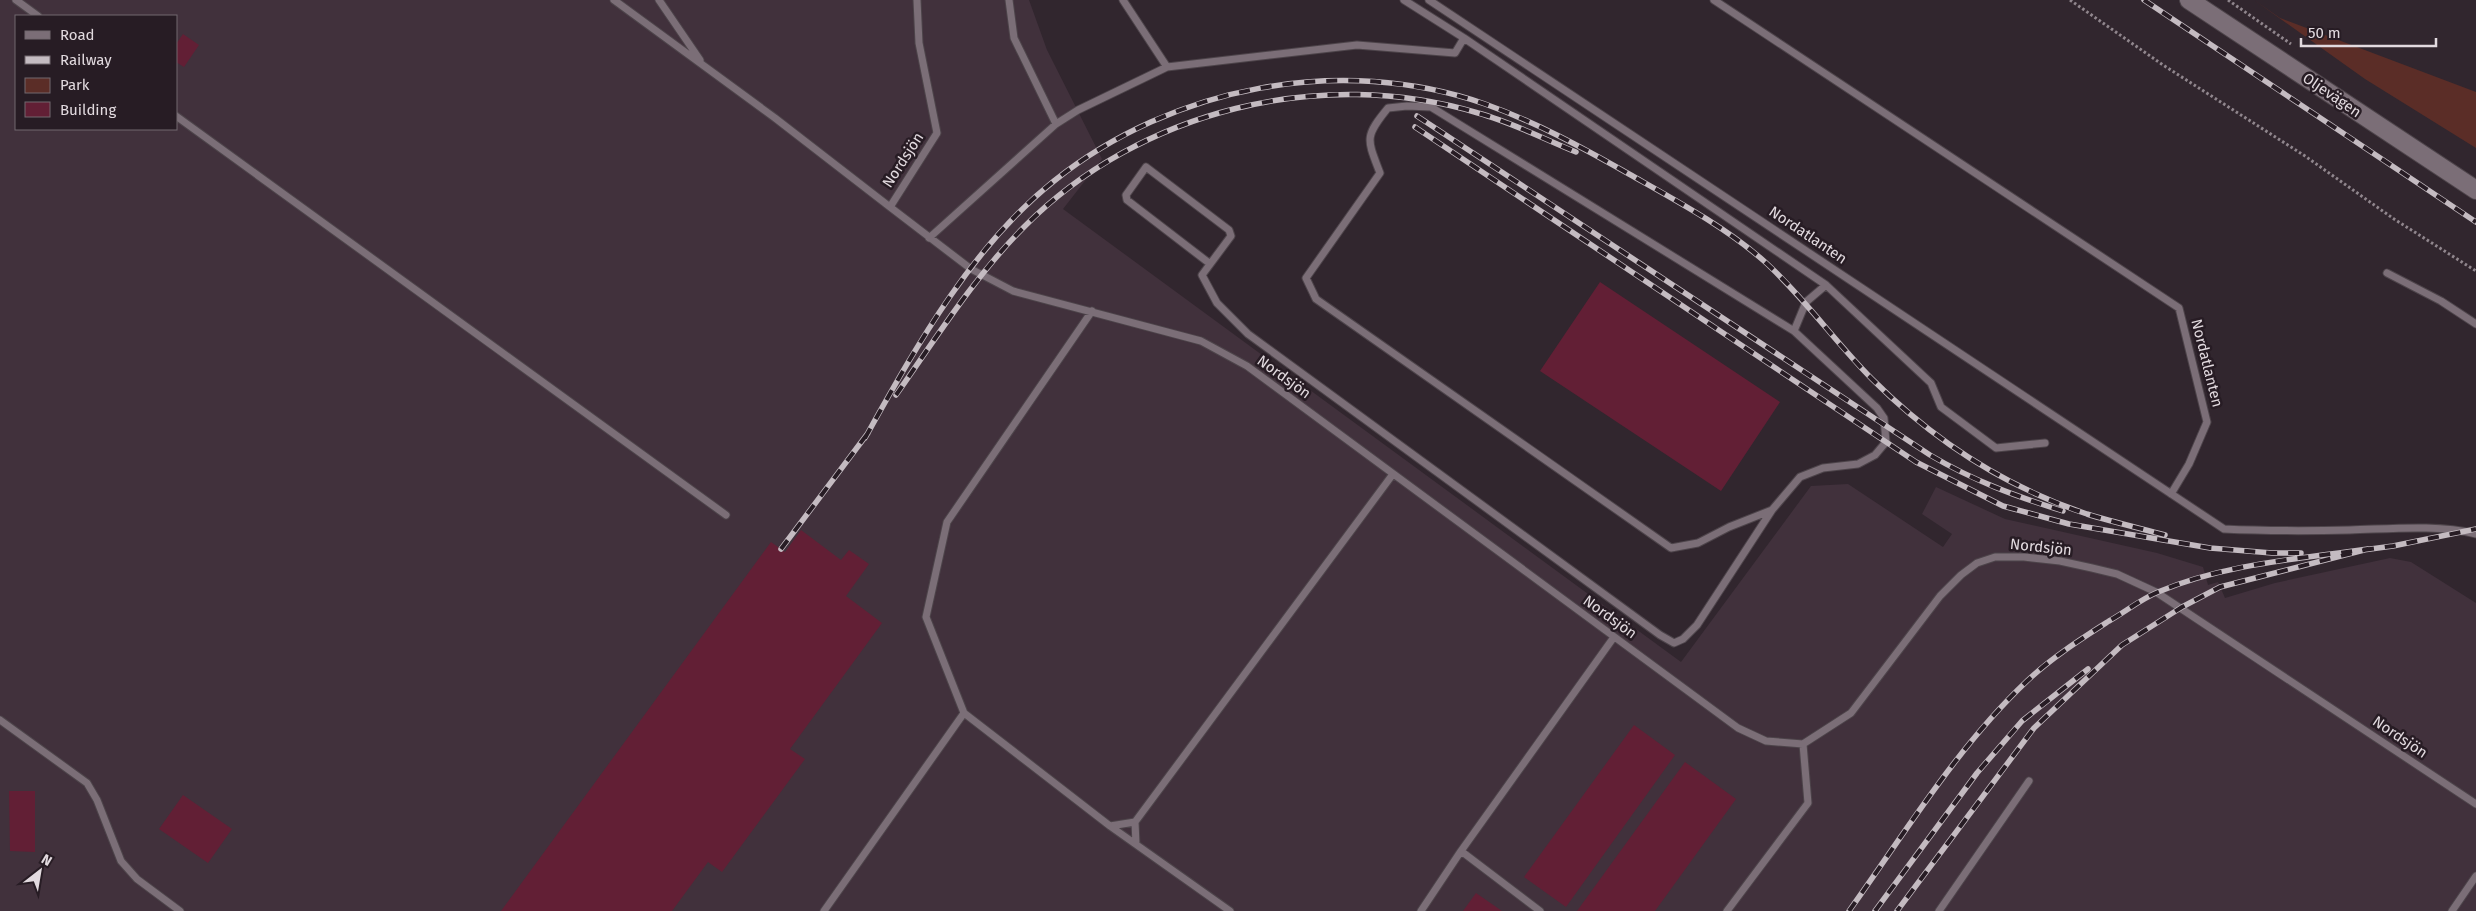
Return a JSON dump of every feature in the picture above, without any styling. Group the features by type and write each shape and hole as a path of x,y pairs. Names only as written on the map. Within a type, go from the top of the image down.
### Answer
{"street":[{"name":"Oljevägen","path":"2189,0 2476,190"}],"lane":[{"path":"16,0 37,15"},
{"path":"614,0 703,64 890,207"},
{"path":"659,0 703,64"},
{"name":"Nordsjön","path":"917,0 919,43 937,133 890,207 982,276 1013,291 1201,341 1247,366 1738,728 1766,741 1803,744 1851,713 1940,596 1961,575 1977,563 1995,557 2024,557 2060,561 2109,572 2156,592 2476,804"},
{"path":"1009,0 1014,38 1056,124"},
{"path":"1123,0 1167,67"},
{"path":"1404,0 1464,38 1826,285 1931,383 1941,407 1996,448 2045,443"},
{"name":"Nordatlanten","path":"1429,0 2224,529 2291,531 2398,528 2476,533"},
{"name":"Nordatlanten","path":"1714,0 2179,308 2207,422 2189,464 2170,494"},
{"path":"929,238 1056,124 1078,110 1167,67 1357,45 1455,53 1464,38"},
{"path":"1209,263 1127,200 1126,195 1129,189 1146,167 1229,230 1231,236 1209,263 1202,275 1217,303 1248,334 1644,624 1674,642 1683,639 1697,625 1772,510 1800,477 1823,468 1858,464 1876,455 1886,442 1884,418 1877,408 1794,331 1431,107 1407,106 1388,108 1372,128 1369,143 1380,173 1306,278 1316,299 1671,548 1698,543 1728,527 1772,510"},
{"path":"178,117 726,515"},
{"path":"2387,274 2441,301 2476,324"},
{"path":"1794,331 1806,302 1826,285"},
{"path":"1092,311 947,522 926,617 964,713 1110,826 1230,911"},
{"path":"1136,844 1135,822 1393,474"},
{"path":"1421,911 1461,851 1614,636"},
{"path":"824,911 964,713"},
{"path":"0,720 88,782 122,861 138,879 180,911"},
{"path":"1727,911 1808,802 1803,744"},
{"path":"1939,911 2029,781"},
{"path":"1110,826 1135,822"},
{"path":"1461,851 1540,911"},
{"path":"2452,911 2476,876"}],"path":[{"path":"2070,0 2163,65 2306,156 2394,218 2476,271"}],"shaded area":[{"path":"0,0 1029,0 1047,50 1102,159 1063,209 1681,662 1811,486 1848,484 1943,547 1952,534 1922,514 1936,487 2005,519 2157,553 2203,567 2208,585 2218,582 2225,598 2275,583 2390,558 2411,562 2476,603 2476,911 0,911"}],"green space":[{"path":"2254,0 2280,18 2476,92 2476,148 2365,79"}],"building":[{"path":"183,34 199,45 184,67 178,63 178,41"},
{"path":"1600,282 1780,402 1721,491 1540,371"},
{"path":"801,530 841,560 849,550 869,564 846,596 882,623 790,749 805,759 722,872 708,862 672,911 501,911 771,542 785,552"},
{"path":"1634,725 1675,755 1566,907 1524,877"},
{"path":"1685,762 1736,799 1655,911 1577,911"},
{"path":"9,791 35,791 35,852 10,851"},
{"path":"183,795 232,829 208,863 159,829"},
{"path":"1476,893 1502,911 1463,911"}],"railway":[{"path":"2144,0 2476,222"},
{"path":"865,438 925,334 971,267 1024,207 1054,181 1101,148 1151,122 1205,102 1260,88 1317,81 1374,82 1430,89 1504,111 1577,145 1699,214 1749,248 1764,261 1792,289 1872,379 1895,401 1945,441 1999,476 2057,503 2097,517 2165,535"},
{"path":"896,395 973,287 1024,227 1070,187 1122,153 1177,127 1236,108 1296,98 1357,95 1418,100 1478,113 1515,126 1576,152"},
{"path":"1417,116 1930,455 1963,473 1995,487 2063,511"},
{"path":"1415,127 1916,462 2003,506 2069,524 2210,548 2272,553 2301,553"},
{"path":"781,549 868,433"},
{"path":"2363,550 2393,546 2476,529"},
{"path":"1849,911 1933,792 1978,734 2027,681 2066,649 2145,598 2183,583 2209,575 2262,564 2368,549 2220,587 2182,607 2122,645 2034,728 1897,911"},
{"path":"1875,911 1977,773 2022,721 2088,669"}]}
